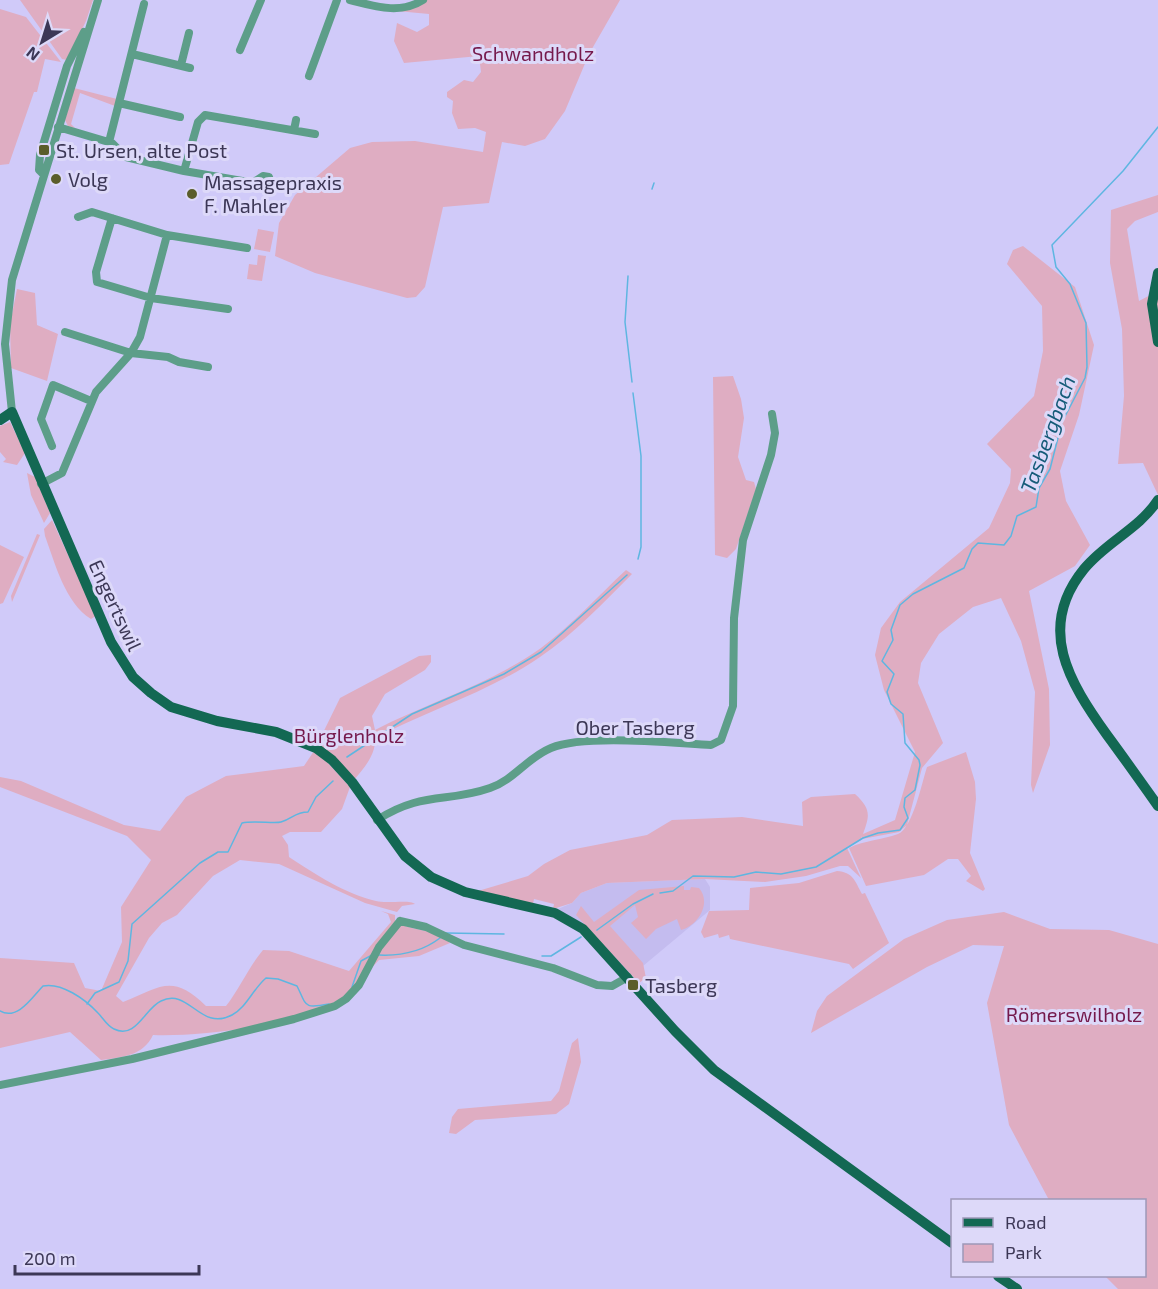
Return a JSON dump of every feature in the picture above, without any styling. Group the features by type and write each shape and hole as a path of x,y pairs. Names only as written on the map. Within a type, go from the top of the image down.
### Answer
{"main road":[{"path":"1158,273 1152,304 1158,342"},
{"path":"0,420 12,412"},
{"name":"Engertswil","path":"12,412 41,484 121,661 151,693 171,706 194,716 276,732 312,745 332,759 352,782 377,820"},
{"path":"1158,500 1143,519 1098,555 1081,572 1066,600 1060,632 1065,664 1075,688 1158,806"},
{"path":"377,820 405,856 431,877 456,889 541,909 566,918 595,939 688,1046 731,1084 951,1242"},
{"path":"1001,1277 1017,1289"}],"street":[{"path":"43,174 39,170 40,155 67,66 83,33 89,28 98,0"},
{"path":"240,50 261,0"},
{"path":"309,76 338,0"},
{"path":"350,0 388,9 411,6 423,0"},
{"path":"109,142 144,4"},
{"name":"Engertswil","path":"12,412 5,344 12,280 89,28"},
{"path":"132,54 186,67 189,33"},
{"path":"119,103 180,117"},
{"path":"184,171 198,122 204,115 315,134"},
{"path":"294,130 296,120"},
{"path":"58,127 109,142 126,157 184,171 254,182"},
{"path":"78,217 90,212 167,235 247,248"},
{"path":"112,218 95,280 104,285 151,298 228,309"},
{"path":"41,484 62,473 91,401 105,381 131,353 140,337 167,235"},
{"path":"65,332 131,353 168,357 179,362 208,367"},
{"path":"52,446 41,419 52,385 91,401"},
{"name":"Ober Tasberg","path":"377,820 415,801 490,788 510,777 536,755 561,744 592,741 711,744 721,740 734,697 734,618 743,540 771,453 775,433 772,414"},
{"path":"0,1085 132,1059 294,1019 335,1006 359,985 375,954 399,918 464,945 553,968 597,985 612,986 628,977"}],"shaded area":[{"path":"705,879 710,887 710,910 631,976 558,909 572,903 581,893 607,883"}],"green space":[{"path":"20,0 93,0 86,21 67,60 62,59"},
{"name":"Schwandholz","path":"426,0 620,0 589,54 565,111 545,139 525,146 502,142 489,203 443,207 425,287 416,297 407,298 315,273 275,256 279,223 295,195 350,148 372,142 415,141 483,152 486,132 475,128 458,129 452,113 453,101 447,97 447,92 464,80 473,82 481,72 479,56 404,63 394,41 397,23 417,32 429,25 429,14 397,11"},
{"path":"0,9 26,17 61,62 45,59 37,92 34,92 9,164 0,165"},
{"path":"74,88 117,99 115,106 80,93 71,124 75,128 68,126 65,120"},
{"path":"1158,195 1158,212 1135,221 1127,229 1139,301 1158,291 1158,495 1143,463 1118,464 1124,396 1122,329 1110,263 1111,210"},
{"path":"258,229 274,232 270,252 254,249"},
{"path":"1023,246 1075,287 1094,345 1079,415 1060,471 1066,501 1090,545 1075,566 1029,591 1049,689 1050,745 1033,793 1031,785 1035,692 1021,641 1001,598 973,607 939,634 921,663 918,683 943,743 922,768 907,825 899,832 862,839 862,836 861,840 847,848 861,878 848,866 840,866 806,876 765,882 705,879 607,883 581,893 572,903 553,909 554,904 534,899 533,904 478,891 528,876 570,850 647,835 672,820 742,817 803,826 802,802 811,797 855,794 868,813 863,834 895,820 915,752 884,690 875,655 881,628 900,602 989,528 1010,483 1011,469 987,444 1034,396 1043,351 1042,306 1007,264 1013,250"},
{"path":"258,255 266,256 262,281 247,279 249,264 257,265"},
{"path":"17,289 35,293 37,325 58,334 47,381 11,368 10,324"},
{"path":"733,376 741,399 744,418 738,457 746,480 754,482 756,489 736,549 727,558 715,555 713,377"},
{"path":"10,422 25,453 17,465 3,462 6,459 0,452 0,426"},
{"path":"27,473 35,477 50,513 44,523 31,495"},
{"path":"52,520 96,616 91,619 74,603 57,570 44,529"},
{"path":"37,534 40,535 12,602 11,596"},
{"path":"0,545 24,557 3,603 0,604"},
{"name":"Bürglenholz","path":"626,570 632,574 576,628 540,657 480,691 375,738 371,756 354,780 317,745 340,698 419,656 431,655 431,662 425,670 385,694 372,716 375,730 522,661 563,630"},
{"name":"Bürglenholz","path":"314,751 350,787 342,809 321,832 290,832 282,836 288,845 289,857 353,894 381,902 415,904 402,906 397,912 365,903 279,864 240,860 213,876 177,915 162,923 149,938 116,996 123,1002 157,988 175,986 184,989 206,1006 226,1006 263,950 289,951 349,971 391,922 388,914 381,911 395,915 395,921 400,924 430,932 450,943 419,956 379,960 341,999 302,1016 277,1022 250,1028 197,1034 153,1035 144,1047 132,1054 101,1060 70,1032 0,1048 0,958 74,963 85,988 101,991 122,942 121,907 151,860 127,836 0,787 0,777 21,781 124,825 160,831 186,797 226,776 304,766"},
{"path":"966,752 975,782 976,799 970,853 985,889 983,891 966,881 971,876 958,859 948,859 924,875 866,886 849,848 898,834 903,830 920,793 927,767"},
{"path":"837,871 850,875 862,894 865,893 889,943 853,969 849,964 730,939 729,935 719,938 718,934 704,938 701,932 709,911 749,910 750,888 799,883"},
{"path":"684,886 684,890 690,890 691,887 699,888 704,900 704,907 698,919 687,928 681,930 677,919 656,929 646,939 631,923 638,917 635,905 610,926 643,963 646,978 639,983 576,915 581,906 594,922 639,890"},
{"name":"Römerswilholz","path":"1004,912 1050,929 1109,930 1158,944 1158,1289 1118,1289 1106,1277 1146,1277 1146,1199 1048,1199 1009,1125 987,1003 1004,946 973,945 927,967 811,1033 817,1011 827,996 904,939 947,920"},
{"path":"578,1038 581,1062 569,1104 556,1114 475,1120 456,1134 449,1133 452,1117 458,1109 551,1101 559,1091 572,1043"}],"waterway":[{"name":"Tasbergbach","path":"660,893 673,891 693,876 734,877 756,872 781,874 816,867 863,838 900,830 908,818 904,807 905,798 915,790 920,765 919,760 905,743 903,714 891,704 887,692 894,674 882,661 893,640 891,630 900,605 913,594 964,568 972,549 978,543 1004,545 1011,536 1017,516 1036,507 1039,488 1050,469 1062,422 1085,378 1087,367 1086,323 1070,284 1056,267 1052,245 1123,171 1158,127"},
{"path":"652,189 654,183"},
{"path":"628,276 625,322 632,382"},
{"path":"633,393 641,456 641,547 638,559"},
{"path":"347,757 412,714 504,674 541,652 627,575"},
{"path":"87,1004 95,993 119,982 128,961 132,924 200,863 218,852 228,852 242,823 281,822 300,813 308,812 316,797 333,781"},
{"name":"Tasbergbach","path":"597,930 633,904 653,894"},
{"name":"Tasbergbach","path":"446,933 504,934"},
{"path":"542,956 551,956 581,937"},
{"name":"Tasbergbach","path":"379,955 411,952 440,938"},
{"name":"Tasbergbach","path":"352,987 361,961 372,955"},
{"name":"Tasbergbach","path":"0,1011 13,1013 19,1010 43,986 50,985 65,989 80,997 109,1026 122,1031 134,1027 155,1005 171,998 211,1018 221,1019 237,1012 266,978 278,979 297,986 305,1002 310,1006 329,1004"}],"place":[{"name":"St. Ursen, alte Post","path":"44,150"},
{"name":"Volg","path":"56,179"},
{"name":"Massagepraxis F. Mahler","path":"192,194"},
{"name":"Tasberg","path":"633,985"}]}
